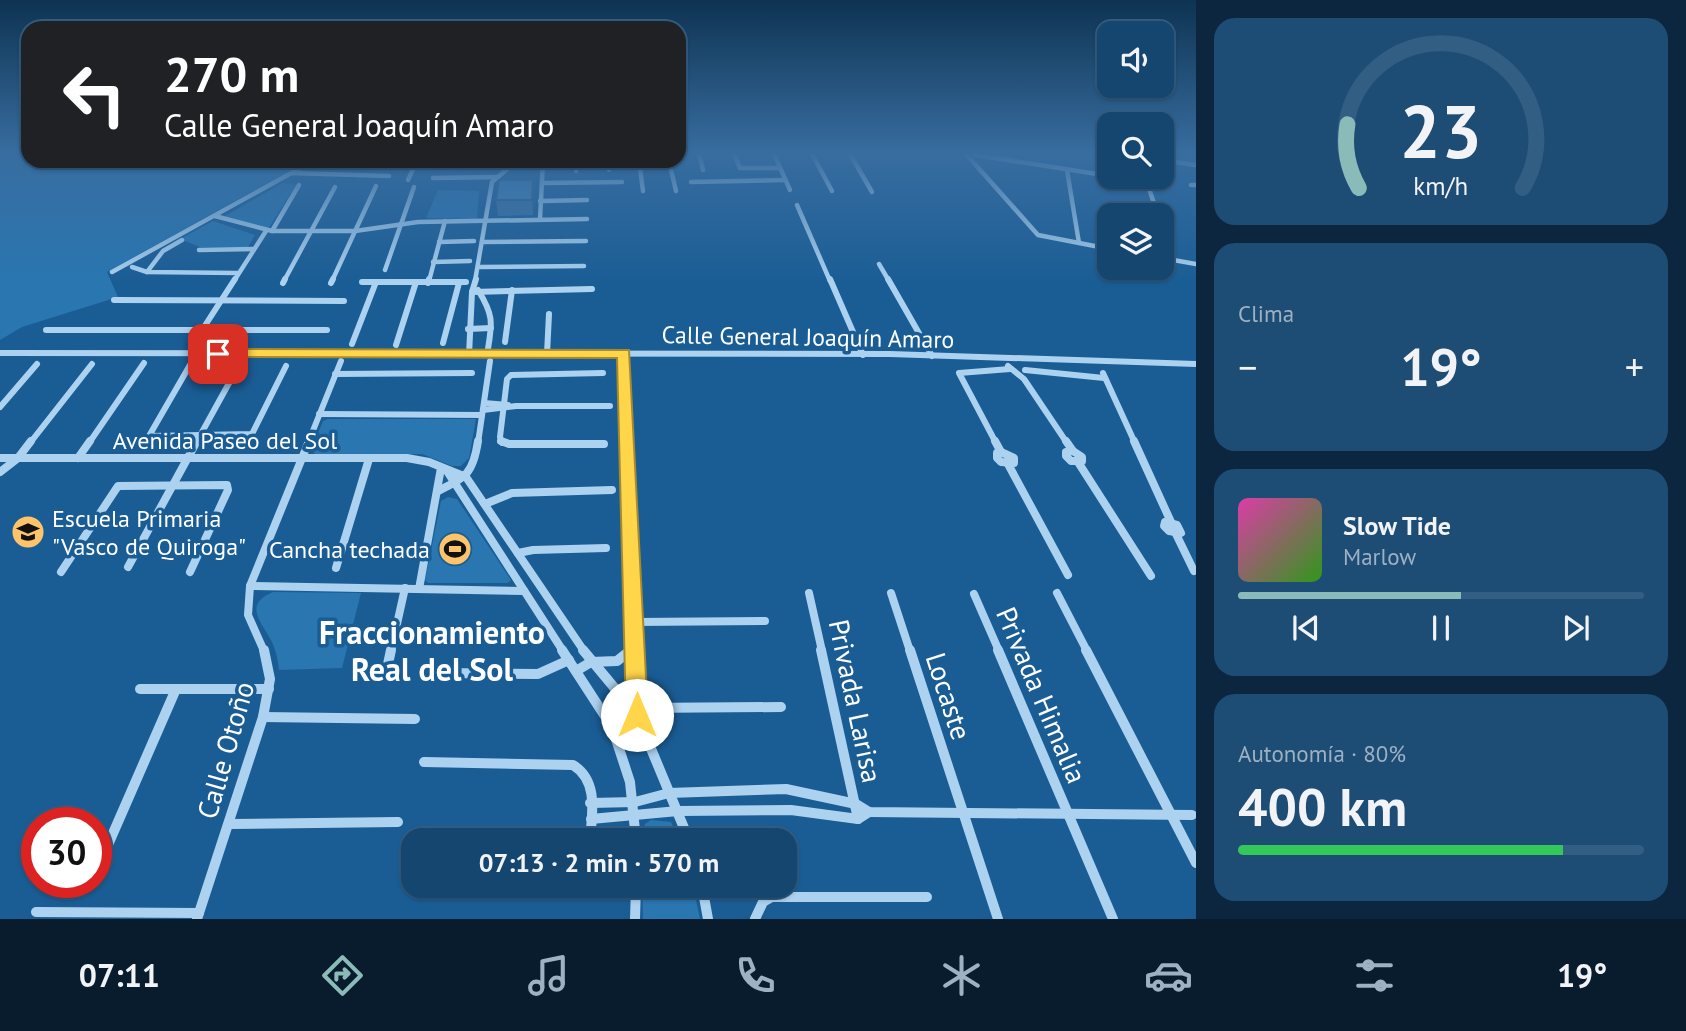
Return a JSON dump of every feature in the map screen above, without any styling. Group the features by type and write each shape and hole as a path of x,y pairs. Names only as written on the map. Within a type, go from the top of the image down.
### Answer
{"street":[{"path":"112,272 249,197"},
{"path":"197,338 238,272 291,197"},
{"path":"283,283 330,197"},
{"path":"331,283 371,197"},
{"path":"385,270 411,197"},
{"path":"469,355 468,329 489,197"},
{"path":"540,197 540,219"},
{"path":"1005,197 1038,235 1097,246"},
{"path":"1071,197 1079,243"},
{"path":"540,201 587,200"},
{"path":"797,205 863,355"},
{"path":"215,216 269,231 355,230 445,221 587,219"},
{"path":"428,283 445,221"},
{"path":"148,272 160,253 182,240"},
{"path":"439,242 474,241"},
{"path":"482,242 586,241"},
{"path":"199,250 254,249"},
{"path":"1174,260 1196,264"},
{"path":"433,262 470,261"},
{"path":"879,264 933,356"},
{"path":"479,267 584,266"},
{"path":"132,267 148,272 238,272"},
{"path":"362,282 462,282 443,343"},
{"path":"352,345 376,282"},
{"path":"396,345 416,282"},
{"path":"475,290 592,289"},
{"path":"438,491 466,477 475,462 493,320 491,312 475,290"},
{"path":"505,342 512,290"},
{"path":"114,300 344,301"},
{"path":"547,354 549,314"},
{"path":"468,329 491,328"},
{"path":"46,330 327,330"},
{"name":"Calle General Joaquín Amaro","path":"0,353 469,355 489,358 547,354 863,355 1193,364"},
{"path":"624,354 637,711 684,828"},
{"path":"1004,359 1010,369 1024,379 1073,451 1082,457 1082,461 1078,462 1150,576"},
{"path":"1018,359 1029,375 1024,379"},
{"name":"Calle Otoño","path":"198,916 229,824 269,689 267,659 248,623 246,603 250,586 341,360"},
{"path":"78,458 144,363"},
{"path":"0,407 37,364"},
{"path":"0,472 18,458 92,364"},
{"path":"1193,364 1196,371"},
{"path":"190,365 149,436 252,434 286,366"},
{"path":"128,567 239,365"},
{"path":"1010,369 959,373 1002,452 1014,458 1014,463 1008,464 1068,575"},
{"path":"1025,370 1104,375 1171,522 1182,529 1181,533 1176,534 1194,571"},
{"path":"335,374 472,373"},
{"path":"603,373 511,375 507,379 500,437 502,443 604,444"},
{"path":"319,414 504,406 610,406"},
{"name":"Avenida Paseo del Sol","path":"0,458 407,458 429,462 466,477"},
{"path":"336,568 369,458"},
{"path":"444,470 612,727 625,757 635,802 636,828"},
{"path":"419,589 444,470"},
{"path":"466,477 591,662 637,711 781,707"},
{"path":"61,572 118,486 227,485 228,490 190,572"},
{"path":"485,503 512,493 612,490"},
{"path":"518,553 533,550 606,548"},
{"path":"250,586 524,590"},
{"path":"388,664 405,587"},
{"name":"Privada Larisa","path":"809,593 858,819"},
{"name":"Locaste","path":"891,593 998,919"},
{"path":"1057,593 1196,863"},
{"name":"Privada Himalia","path":"974,594 1113,919"},
{"path":"634,622 765,621"},
{"path":"576,671 591,662 617,661 636,645"},
{"path":"441,673 538,674 569,660"},
{"path":"140,689 269,689"},
{"path":"112,836 176,689"},
{"path":"262,718 415,719"},
{"path":"424,762 573,765 583,769 590,780 591,828"},
{"path":"590,803 635,802 669,793 786,789 856,804 869,812 1192,815"},
{"path":"591,819 636,817 678,811 791,810 858,819 869,812"},
{"path":"229,824 398,822"},
{"path":"755,919 763,902 772,897 927,897"},
{"path":"635,919 636,898"},
{"path":"704,898 708,919"},
{"path":"36,912 198,916"}],"shaded area":[{"path":"0,197 242,197 107,272 118,297 22,327 0,340"},
{"path":"259,197 288,197 268,229 225,216"},
{"path":"435,197 479,197 477,219 426,218"},
{"path":"213,221 255,235 248,247 200,247 180,239"},
{"path":"476,419 469,458 461,466 452,466 422,454 315,454 311,450 323,421"},
{"path":"448,497 457,499 511,580 508,583 428,583 425,580 441,501"},
{"path":"273,592 361,593 342,668 279,670 273,645 256,608 258,602"},
{"path":"651,820 671,822 674,828 644,828"},
{"path":"642,898 696,898 700,919 643,919"}],"building":[{"path":"496,197 532,197 532,200 496,200"}],"place":[{"name":"Escuela Primaria \"Vasco de Quiroga\"","path":"28,532"},
{"name":"Cancha techada","path":"455,549"}],"district":[{"name":"Fraccionamiento Real del Sol","path":"432,650"}],"route":[{"path":"218,354 624,354 637,715"}]}
